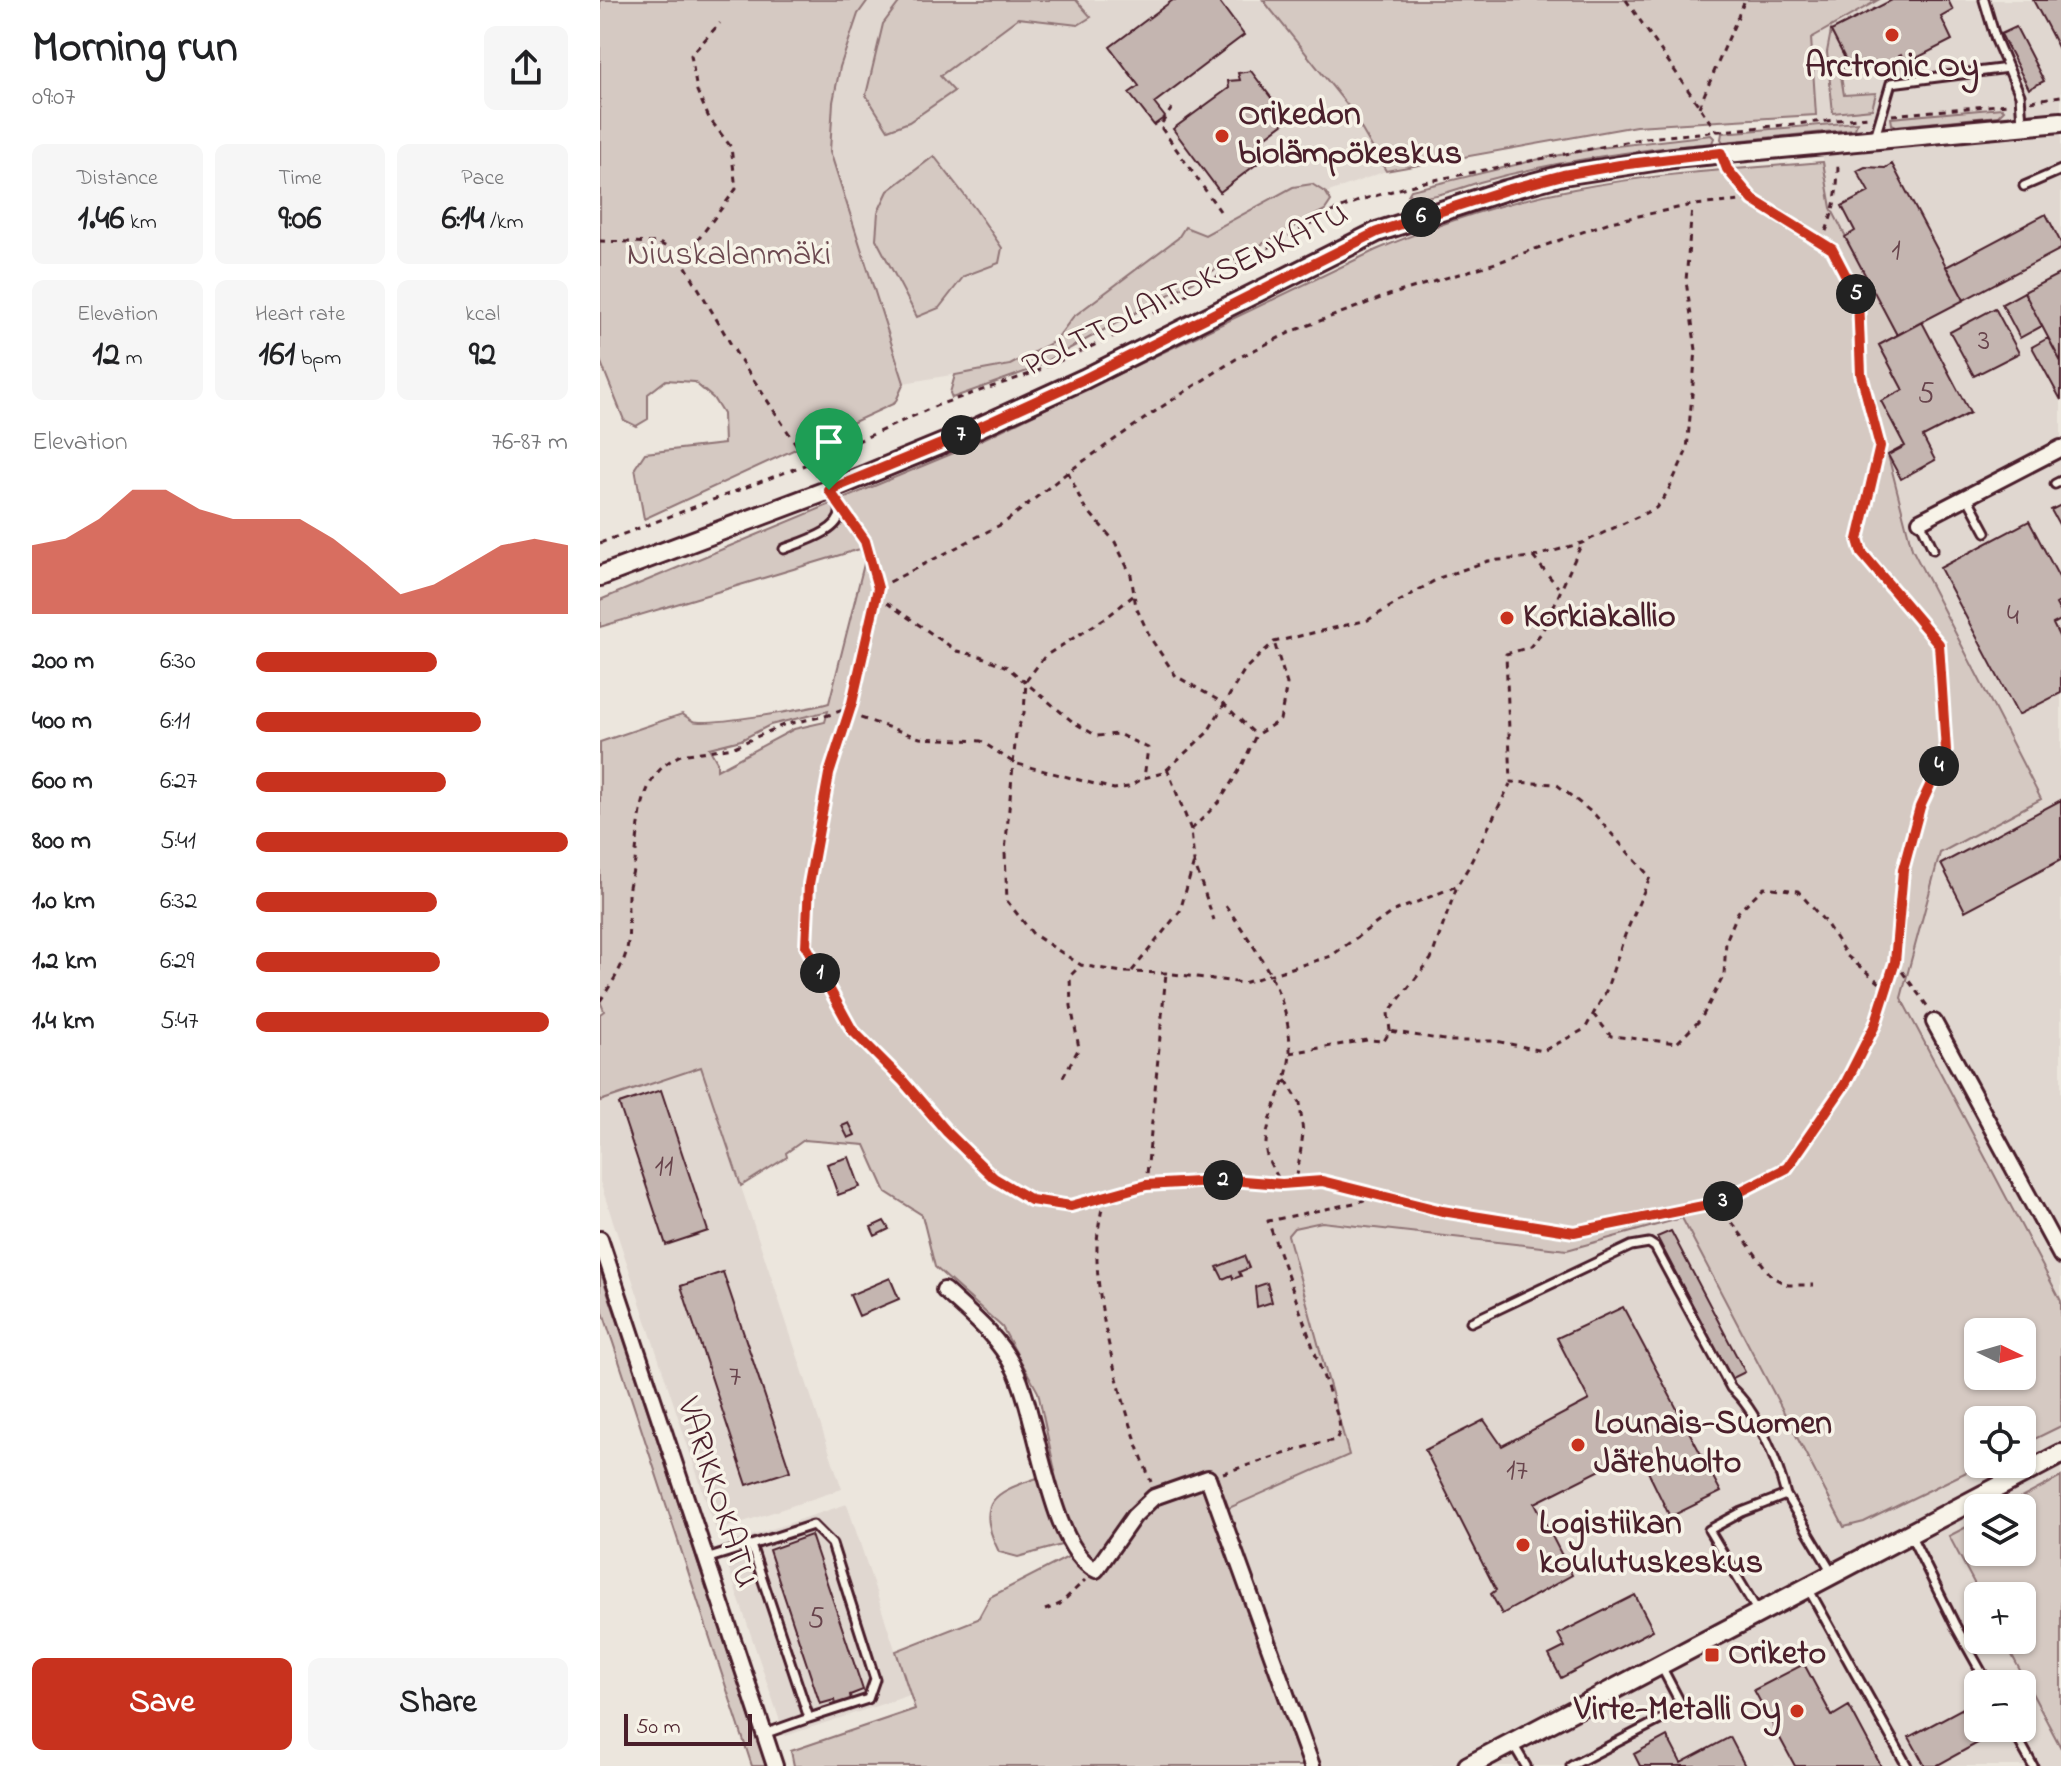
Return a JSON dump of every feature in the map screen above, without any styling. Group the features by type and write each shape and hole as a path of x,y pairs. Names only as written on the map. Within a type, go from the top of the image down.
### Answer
{"street":[{"name":"POLTTOLAITOKSENKATU","path":"600,576 829,490 964,434 1084,379 1377,232 1506,190 1563,175 1620,165 2061,122"},
{"path":"1920,521 2061,448"},
{"path":"1934,1022 2061,1256"},
{"name":"VARIKKOKATU","path":"600,1239 775,1766"},
{"path":"944,1290 997,1339 1014,1369 1026,1397 1038,1456 1051,1495 1075,1552 1087,1565 1096,1570 1134,1516 1154,1497 1208,1478 1312,1766"},
{"path":"1468,1766 2061,1454"}],"lane":[{"path":"1984,0 1996,40 2020,95 2022,125"},
{"path":"1874,139 1891,83 2008,68"},
{"path":"2024,186 2061,170"},
{"path":"784,549 833,528 840,509 829,490"},
{"path":"1967,497 1986,532"},
{"path":"1920,521 1933,549"},
{"path":"1471,1322 1631,1246 1649,1243 1655,1247 1731,1388 1744,1399 1780,1471 1786,1495 1833,1575"},
{"path":"1759,1614 1709,1530 1742,1512 1786,1495"},
{"path":"706,1559 813,1525 832,1544 875,1679 868,1699 764,1734"},
{"path":"1910,1534 1980,1670"},
{"path":"751,1545 809,1718"},
{"path":"1808,1588 1907,1766"},
{"path":"1571,1766 1683,1708 1661,1666"},
{"path":"2020,1742 2033,1766"},
{"path":"1512,1743 1526,1766"}],"path":[{"path":"840,509 865,541 878,588 852,703 829,774 809,884 806,946 852,1030 994,1178 1031,1200 1071,1206 1146,1185 1231,1180 1282,1184 1322,1181 1442,1211 1574,1232 1718,1203 1787,1168 1845,1084 1875,1025 1895,962 1903,870 1920,807 1946,751 1939,644 1862,553 1858,540 1880,446 1861,374 1858,299 1832,249 1753,200 1727,169 1717,132 1626,0"},
{"path":"1699,107 1745,0"},
{"path":"681,258 736,189 731,147 709,118 697,91 691,55 720,23"},
{"path":"1172,108 1160,126 1220,211"},
{"path":"1821,242 1830,224 1838,191 1838,142"},
{"path":"878,588 1004,523 1068,472 1236,359 1293,331 1389,295 1499,262 1610,222 1692,205 1753,200"},
{"path":"849,714 920,738 981,741 1014,763 1114,789 1128,787 1144,778 1163,773 1207,733 1245,669 1274,642 1368,620 1439,578 1488,561 1533,557 1582,543 1656,508 1667,493 1687,450 1696,350 1686,281 1692,205"},
{"path":"600,241 659,243 678,253 807,464 829,490"},
{"path":"1068,472 1083,505 1115,542 1131,575 1133,596 1151,639 1176,676 1223,703 1256,735"},
{"path":"1290,1053 1367,1040 1384,1041 1390,1031 1388,1013 1431,959 1457,886 1511,782 1506,654 1530,647 1542,632 1582,543"},
{"path":"1533,557 1560,589"},
{"path":"877,596 957,651 1007,667 1073,722 1097,736 1118,734 1148,748 1144,778"},
{"path":"1133,596 1107,617 1045,656 1026,681 1024,713 1016,733 1005,852 1007,901 1033,934 1081,965 1130,973 1166,973 1243,983 1331,956 1392,912 1457,886"},
{"path":"1191,830 1219,802 1242,766 1256,735 1280,720 1287,684 1274,642"},
{"path":"600,1001 626,953 628,894 640,808 656,775 673,758 681,755 734,747 783,725 843,710 852,703"},
{"path":"1167,767 1191,830 1194,862 1214,920"},
{"path":"1390,1031 1450,1041 1496,1041 1543,1051 1585,1029 1606,991 1625,935 1650,877 1595,815 1556,784 1511,782"},
{"path":"1130,973 1180,911 1194,862"},
{"path":"1593,1014 1611,1036 1677,1043 1701,1019 1724,975 1726,941 1738,912 1764,887 1798,891 1826,923 1847,956 1886,988"},
{"path":"1226,906 1271,974 1289,1027 1290,1053 1286,1080 1271,1117 1266,1153 1282,1184"},
{"path":"1895,962 1927,1006 1934,1022"},
{"path":"1063,1077 1079,1048 1071,1006 1070,976 1081,965"},
{"path":"1146,1185 1166,973"},
{"path":"1286,1080 1300,1103 1303,1134 1296,1183"},
{"path":"1208,1478 1336,1440 1340,1431 1339,1420 1268,1221 1359,1202 1379,1194"},
{"path":"1104,1198 1097,1246 1100,1293 1123,1394 1154,1497"},
{"path":"1718,1203 1772,1277 1788,1285 1814,1285"},
{"path":"1045,1610 1060,1604 1096,1570"}],"shaded area":[{"name":"Orikedon biolämpökeskus","path":"868,0 1263,0 1348,106 1386,171 1326,193 1312,184 1205,235 1185,228 1178,238 1073,317 1055,341 1010,365 904,383 830,151 833,102 840,67 858,14"},
{"path":"1878,0 2061,0 2061,1301 1901,998 1940,853 2040,799 1912,549 1888,455 1881,401 1879,345 1897,335 1831,208 1816,115 1810,38"},
{"path":"701,1067 842,1489 716,1531 600,1182 600,1101"},
{"path":"1682,1218 1844,1526 1864,1522 1964,1473 1964,1478 2036,1478 2036,1438 2061,1426 2061,1766 1314,1766 1222,1511 1348,1455 1288,1235 1294,1228 1322,1222 1567,1250"},
{"path":"847,1504 910,1695 785,1736 721,1546"}],"green space":[{"name":"Niuskalanmäki","path":"600,0 868,0 858,14 840,67 833,102 830,151 904,383 895,403 644,519 635,468 645,453 724,444 723,414 713,398 694,382 666,380 648,394 648,419 636,426 624,420 600,360"},
{"path":"901,0 1076,0 1091,17 1078,25 1018,18 940,76 954,91 909,122 888,130 866,95 883,24"},
{"path":"1263,0 1878,0 1811,38 1816,115 1636,126 1386,171 1348,106"},
{"path":"1831,31 1849,66 1840,70 1844,95 1876,93 1872,109 1833,113 1827,52"},
{"path":"2004,110 1998,116 1896,126 1891,118"},
{"path":"1857,122 1855,129 1723,142 1721,139 1722,133"},
{"path":"1711,135 1714,138 1712,143 1595,157 1537,168 1433,196 1408,195 1411,190 1544,158 1599,148"},
{"path":"934,156 1002,248 999,263 964,276 939,308 917,317 876,239 878,212 888,191"},
{"path":"1823,162 1831,208 1897,335 1879,345 1903,390 1882,401 1905,446 1888,455 1912,549 2041,799 1940,853 1901,998 2061,1301 2061,1426 2036,1438 2036,1406 1964,1406 1964,1473 1864,1522 1844,1527 1682,1218 1567,1250 1322,1222 1294,1228 1288,1235 1349,1455 1222,1511 1314,1766 794,1766 791,1751 915,1709 896,1651 978,1619 990,1597 1070,1556 1065,1544 1018,1557 999,1552 990,1531 988,1515 991,1504 1010,1488 1055,1471 1038,1392 1002,1327 935,1267 922,1215 886,1192 865,1145 804,1140 786,1153 787,1157 741,1186 701,1067 600,1101 600,1014 604,1011 600,1001 600,742 682,714 693,721 718,721 829,703 865,560 860,549 600,627 600,600 956,452 1376,250 1498,206 1574,189 1667,175","holes":["828,711 825,722 794,729 717,770 717,762 709,748 741,740 770,725"]},
{"path":"1312,184 1326,193 1331,201 1325,210 1030,370 952,398 950,393 955,375 1010,365 1055,341 1073,317 1178,238 1185,227 1205,235 1293,187"},
{"path":"600,1270 766,1766 752,1766 600,1303"},
{"path":"2061,1477 2061,1748 2036,1701 2036,1670 2020,1670 2011,1654 2036,1654 2036,1582 1974,1582 1965,1566 2036,1566 2036,1494 2029,1494"},
{"path":"1964,1528 1964,1564 1949,1536"}],"building":[{"path":"1173,0 1218,0 1244,35 1154,103 1165,117 1154,125 1129,93 1139,86 1110,47"},
{"name":"Arctronic Oy","path":"1892,0 1948,0 1953,10 1941,17 1952,40 1905,64 1901,55 1855,78 1831,31"},
{"path":"2033,0 2061,0 2061,53 2046,24"},
{"path":"2016,27 2044,81 2029,89 2001,34"},
{"name":"Orikedon biolämpökeskus","path":"1251,71 1288,120 1257,143 1267,156 1220,192 1173,129 1229,88 1228,81 1240,80 1238,73"},
{"path":"1892,164 1964,300 1897,335 1845,237 1855,231 1842,206 1869,192 1857,171 1865,167 1885,168"},
{"path":"2046,214 2061,249 1964,300 1946,267"},
{"path":"2061,273 2061,362 2024,292"},
{"path":"2024,292 2042,326 2020,338 2002,304"},
{"path":"1995,308 2019,353 1974,376 1950,332"},
{"path":"1922,322 1970,413 1923,437 1935,460 1901,479 1888,455 1905,446 1881,401 1903,390 1879,345"},
{"path":"2048,338 2061,362 2061,400 2032,347"},
{"path":"2061,505 2061,528 2051,510"},
{"path":"2029,521 2061,581 2061,601 2056,604 2061,620 2053,624 2061,640 2061,693 2018,715 1940,568"},
{"path":"2061,800 2061,860 1965,911 1941,864"},
{"path":"661,1090 708,1231 666,1245 619,1104"},
{"path":"849,1123 855,1135 848,1138 842,1126"},
{"path":"849,1157 860,1187 838,1195 827,1164"},
{"path":"884,1221 889,1229 875,1236 871,1227"},
{"path":"1671,1231 1745,1372 1731,1379 1657,1237"},
{"path":"1244,1256 1249,1268 1239,1272 1241,1276 1233,1279 1232,1275 1223,1279 1217,1267"},
{"path":"723,1272 790,1471 747,1485 681,1286"},
{"path":"890,1278 899,1299 859,1316 850,1295"},
{"path":"1267,1283 1272,1302 1257,1307 1255,1287"},
{"path":"1623,1307 1721,1492 1670,1517 1638,1451 1535,1503 1572,1575 1502,1614 1491,1594 1496,1590 1425,1450 1484,1420 1502,1446 1589,1400 1557,1338"},
{"path":"811,1535 863,1690 850,1695 851,1700 835,1705 834,1700 820,1704 769,1550"},
{"path":"1635,1595 1653,1630 1561,1678 1549,1655 1565,1647 1558,1634"},
{"name":"Virte-Metalli Oy","path":"1804,1664 1832,1716 1849,1706 1881,1766 1795,1766 1754,1690"},
{"path":"1964,1707 1964,1742 1980,1742 1936,1766 1925,1766 1909,1737"},
{"path":"1667,1736 1681,1763 1730,1737 1745,1766 1640,1766 1634,1754"}],"place":[{"name":"Arctronic Oy","path":"1892,35"},
{"name":"Orikedon biolämpökeskus","path":"1222,136"},
{"name":"Korkiakallio","path":"1507,618"},
{"name":"Lounais-Suomen Jätehuolto","path":"1578,1445"},
{"name":"Logistiikan koulutuskeskus","path":"1523,1545"},
{"name":"Oriketo","path":"1712,1655"},
{"name":"Virte-Metalli Oy","path":"1797,1711"}],"route":[{"path":"1721,153 1727,169 1753,200 1832,249 1858,299 1861,374 1880,446 1858,540 1862,553 1939,644 1946,751 1920,807 1903,870 1895,962 1875,1025 1845,1084 1787,1168 1718,1203 1574,1232 1442,1211 1322,1181 1282,1184 1231,1180 1146,1185 1071,1206 1031,1200 994,1178 852,1030 806,946 809,884 829,774 852,703 878,588 865,541 829,490 951,440 1084,379 1377,232 1563,175 1721,153"}]}
